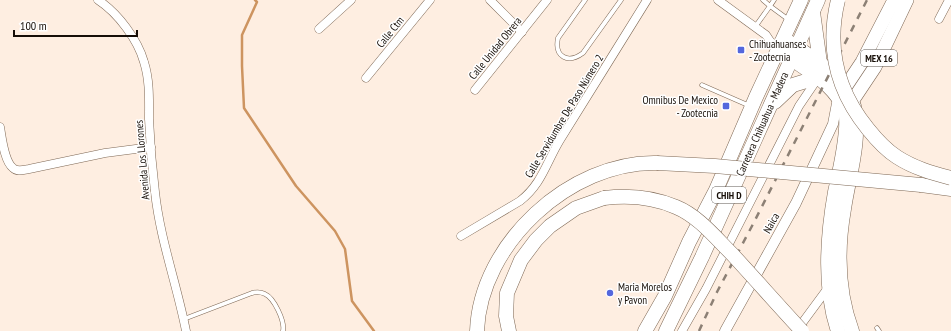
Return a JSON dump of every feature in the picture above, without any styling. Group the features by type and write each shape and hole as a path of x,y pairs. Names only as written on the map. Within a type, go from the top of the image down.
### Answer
{"highway":[{"path":"838,0 833,26 835,61 841,83 852,106 873,135 897,157 919,169 951,178"},
{"path":"800,3 815,6 820,63"},
{"name":"CHIH D","path":"781,44 800,3"},
{"name":"CHIH D","path":"794,53 815,6"},
{"path":"781,44 794,53 819,77 838,98 849,106 856,116 857,130 855,152 843,211 840,273 844,302 852,331"},
{"name":"Carretera Chihuahua - Madera","path":"645,331 665,296 689,242 716,190 781,44"},
{"path":"794,53 820,63 837,77 845,86 849,106 829,242 829,287 834,322 838,331"},
{"name":"Carretera Chihuahua - Madera","path":"666,331 686,291 794,53"},
{"path":"769,108 785,91 793,85 819,77"},
{"path":"477,331 477,320 487,280 504,250 536,212 566,189 586,179 627,165 656,163 715,166 951,189"},
{"path":"509,331 506,316 507,293 521,260 536,240 550,226 576,208 604,198 624,196 636,196 664,203 688,213 710,232 802,331"}],"main road":[{"name":"MEX 16","path":"838,98 862,62 894,0"},
{"name":"MEX 16","path":"849,106 875,67 907,0"}],"street":[{"name":"Avenida Los Llorones","path":"98,0 123,23 137,43 145,63 149,87 151,147 155,194 186,331"},
{"path":"319,28 351,0"},
{"name":"Calle Ctm","path":"366,78 430,0"},
{"path":"490,0 522,32"},
{"name":"Calle Unidad Obrera","path":"475,90 547,0"},
{"name":"Calle Servidumbre De Paso Número 2","path":"461,236 520,201 535,187 541,179 559,142 647,0"},
{"path":"718,0 766,36 770,41 781,44"},
{"path":"939,20 949,0"},
{"path":"682,331 706,289 799,106 819,77"},
{"name":"Naica","path":"725,331 796,203 833,124 838,98"},
{"name":"Naica","path":"833,124 849,106"},
{"path":"0,127 9,163 17,170 29,169 105,153 151,147"},
{"path":"797,331 829,287"}],"lane":[{"path":"585,0 558,38 557,46 560,53 567,59 576,58 583,53 621,0"},
{"path":"763,0 791,22"},
{"path":"755,28 774,0"},
{"path":"702,85 752,107"},
{"path":"184,319 258,292 270,298 282,318 284,326 283,331"}],"waterway":[{"path":"255,0 257,2 242,35 244,108 296,186 335,231 345,249 352,301 374,331"}],"railway":[{"path":"699,331 717,292 867,0"}],"place":[{"name":"Chihuahuanses - Zootecnia","path":"741,50"},
{"name":"Omnibus De Mexico - Zootecnia","path":"726,106"},
{"name":"Maria Morelos y Pavon","path":"610,293"}]}
